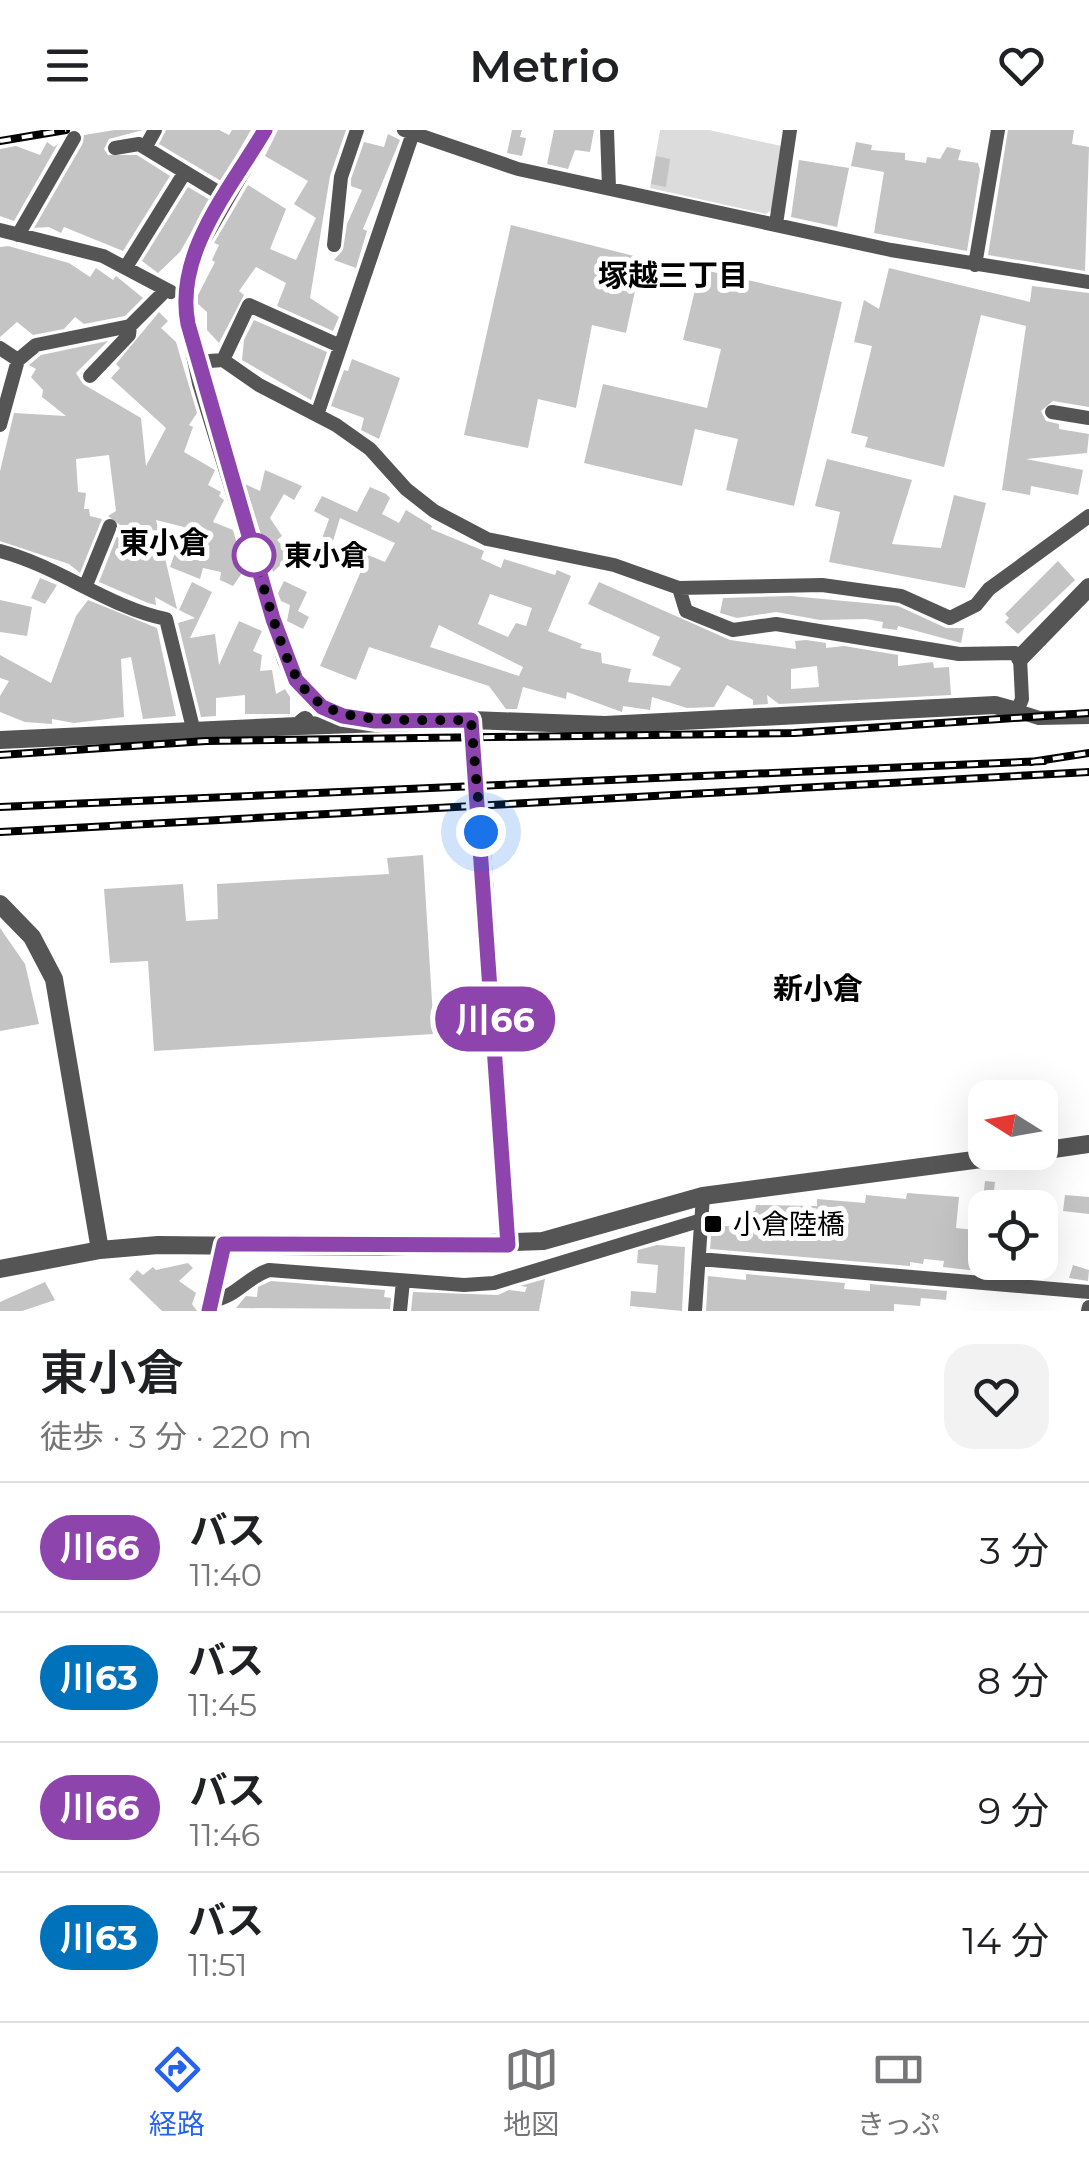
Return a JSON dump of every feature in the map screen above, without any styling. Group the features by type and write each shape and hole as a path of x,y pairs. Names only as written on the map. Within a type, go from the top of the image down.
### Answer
{"street":[{"path":"145,148 155,130"},
{"path":"265,130 197,248 184,291 196,362 286,660 296,680 322,707 375,721"},
{"path":"334,245 342,177 357,130"},
{"path":"607,130 608,188"},
{"path":"776,224 790,130"},
{"path":"975,265 998,130"},
{"path":"317,415 410,131 518,169 975,265 1089,282"},
{"path":"18,235 74,138"},
{"path":"115,148 145,148 226,197"},
{"path":"126,267 185,172"},
{"path":"0,230 104,256 164,292 184,291"},
{"path":"0,424 18,360 36,346 130,326 164,292"},
{"path":"223,360 249,305 340,346"},
{"path":"90,376 129,335 130,326"},
{"path":"0,348 18,360"},
{"path":"196,362 223,360 317,415 370,449 406,489 434,511 487,539 614,565 679,588 822,586 900,596 950,618 976,605 989,589 1089,516"},
{"path":"1052,412 1089,418"},
{"path":"86,585 110,526"},
{"path":"0,551 36,560 138,611 166,619 193,728"},
{"path":"1020,658 1089,586"},
{"path":"679,588 686,611 718,627 776,624 959,654 1015,653 1020,658 1022,700 1018,711"},
{"path":"0,740 375,721 605,725 995,705 1039,718 1089,717"},
{"path":"298,726 322,707"},
{"path":"471,720 508,1245"},
{"path":"0,904 32,937 54,979 100,1250"},
{"path":"1058,1149 1089,1144"},
{"path":"0,1269 100,1250 224,1244 508,1245 543,1241 703,1196 968,1161"},
{"path":"695,1311 703,1196"},
{"path":"211,1306 228,1299 254,1275 269,1270 403,1281 494,1283 702,1220"},
{"path":"211,1306 224,1244"},
{"path":"700,1259 1089,1292"},
{"path":"400,1311 403,1281"}],"shaded area":[{"path":"660,130 709,130 781,146 773,209 766,214 650,188"}],"building":[{"path":"143,130 109,139 104,149 108,155 137,155 170,176 123,251 64,227 61,233 49,227 34,228 84,135"},
{"path":"166,130 219,130 229,135 232,130 251,130 221,181 159,144"},
{"path":"278,130 346,130 330,176 310,298 339,317 333,331 277,306 286,283 256,267 239,291 244,295 219,343 207,330 207,312 198,304 198,295 215,262 212,260 219,245 214,243 248,185 286,209 270,249 296,260 316,218 294,204 308,181 265,156"},
{"path":"512,130 522,130 520,137 526,138 522,156 507,153"},
{"path":"554,130 594,130 590,152 575,150 568,169 547,164"},
{"path":"1008,130 1074,130 1072,144 1089,147 1085,271 988,255"},
{"path":"388,134 400,140 363,229 367,231 356,268 334,260 343,250 347,224 362,190 351,186 351,179 364,142 384,147"},
{"path":"47,142 54,147 58,144 14,221 0,216 0,149 16,146 40,155"},
{"path":"856,142 872,145 871,150 905,153 905,160 926,163 927,157 940,159 947,147 961,150 958,160 978,163 967,251 874,233 884,172 851,166"},
{"path":"656,156 670,159 666,187 651,184"},
{"path":"799,160 849,168 837,227 791,217"},
{"path":"188,187 210,200 180,252 158,273 142,261"},
{"path":"511,225 642,258 626,333 592,325 576,408 538,399 528,448 464,435"},
{"path":"0,247 69,263 90,277 96,268 113,280 116,276 143,298 125,316 84,324 75,317 64,329 33,335 17,322 0,337"},
{"path":"889,268 1030,302 1032,286 1089,293 1089,407 1053,401 1041,411 1046,421 1059,424 1059,429 1089,434 1087,453 1026,459 1083,470 1078,495 1031,486 1030,495 1002,490 1026,326 981,315 944,467 865,447 868,437 851,433 872,346 854,342 864,300 879,309"},
{"path":"700,269 842,302 794,506 726,490 738,439 695,429 682,486 584,463 603,384 707,408 721,349 683,340"},
{"path":"159,312 168,321 161,328 176,342 197,413 189,425 193,427 184,452 215,470 208,485 221,492 219,496 224,500 213,522 233,530 244,570 233,586 220,580 221,572 203,568 200,579 170,567 184,527 156,520 177,609 155,597 156,605 99,582 121,526 108,516 116,511 109,455 76,459 78,492 86,493 84,509 89,509 90,516 102,519 80,573 69,564 0,541 0,471 14,413 66,416 42,397 43,390 31,377 36,369 29,365 41,355 108,341 76,373 83,384 141,418 146,466 166,428 111,378 120,368 116,364"},
{"path":"254,320 327,352 311,400 242,360 244,340"},
{"path":"352,359 400,378 379,439 361,430 364,418 331,406"},
{"path":"827,459 912,480 892,544 941,548 954,495 986,503 965,588 829,562 840,512 815,506"},
{"path":"265,470 302,486 294,500 284,494 270,518 282,536 277,540 291,555 273,572 245,484 260,491"},
{"path":"370,487 390,498 382,514 399,523 406,510 431,529 484,551 481,559 501,568 504,559 571,576 548,631 582,644 580,648 601,653 602,663 631,669 628,682 670,686 681,668 652,655 660,637 588,604 599,582 730,640 796,649 795,641 806,640 826,643 826,648 844,646 898,655 898,666 933,662 934,668 949,667 951,695 779,704 767,695 768,704 753,705 753,700 727,685 714,707 687,708 652,697 650,710 623,706 622,712 567,692 566,699 523,687 517,709 506,709 489,686 369,647 356,680 320,666 368,555 385,562 395,543 340,518 330,551 319,547 329,519 314,511 322,496 357,512","holes":["490,594 532,608 526,626 516,623 508,637 478,624","439,625 523,667 519,676 430,647","817,666 819,687 791,689 791,669"]},
{"path":"1058,561 1075,580 1018,634 1005,622 1009,618 1005,614"},
{"path":"40,578 57,585 45,604 31,598"},
{"path":"284,581 307,592 298,611 309,617 303,629 287,621 290,605 281,601 278,593"},
{"path":"192,582 212,592 190,638 215,634 219,665 239,621 262,631 253,651 262,655 260,671 272,670 276,694 285,689 290,697 290,714 245,714 245,695 216,698 216,716 201,717 178,623 195,618 179,610"},
{"path":"791,596 898,606 946,628 964,628 961,643 898,626 897,630 882,628 883,622 866,619 820,620 776,612 737,618 720,613 723,598"},
{"path":"0,600 32,607 27,636 0,632"},
{"path":"88,600 157,628 176,716 143,719 131,657 121,659 124,717 74,723 52,719 52,724 25,722 0,712 0,696 9,681 0,678 0,655 51,683 76,616"},
{"path":"423,855 434,1034 154,1051 148,961 110,963 104,889 183,884 186,921 218,919 217,884 389,874 387,858"},
{"path":"0,928 25,964 39,1024 0,1031"},
{"path":"985,1181 995,1182 994,1190 984,1190"},
{"path":"907,1193 959,1197 956,1228 968,1229 968,1270 943,1267 944,1261 924,1259 923,1264 910,1262 910,1266 710,1249 712,1225 739,1227 741,1210 755,1211 756,1205 817,1206 817,1199 865,1203 866,1195 906,1199"},
{"path":"1065,1195 1089,1197 1089,1214 1063,1211"},
{"path":"657,1245 685,1247 682,1311 630,1306 631,1291 656,1293 658,1265 637,1263 638,1250"},
{"path":"188,1263 193,1268 179,1281 196,1293 192,1304 197,1311 162,1311 129,1279 137,1270 143,1275 153,1267 156,1270"},
{"path":"1073,1265 1089,1270 1088,1281 1069,1278"},
{"path":"746,1274 845,1283 844,1289 870,1291 870,1284 947,1291 946,1300 921,1298 920,1306 894,1304 894,1311 706,1311 708,1276 746,1280"},
{"path":"545,1279 539,1311 411,1311 413,1292 498,1295 509,1290 525,1292 527,1287 520,1286"},
{"path":"271,1281 385,1290 384,1297 391,1298 390,1309 236,1308 246,1296 257,1297 258,1287"},
{"path":"45,1282 55,1300 22,1311 0,1311 0,1302"}],"railway":[{"path":"0,141 66,130"},
{"path":"0,755 206,741 794,733 1089,713"},
{"path":"1031,762 1089,753"},
{"path":"0,807 1044,761"},
{"path":"0,832 1089,772"}],"bus line":[{"name":"川66","path":"209,1311 224,1244 508,1245 471,720 375,721 343,716 322,707 303,690 286,660 273,619 188,324 184,291 191,262 202,236 265,130"}],"place":[{"name":"東小倉","path":"254,555"},
{"name":"小倉陸橋","path":"713,1224"}],"district":[{"name":"塚越三丁目","path":"673,276"},
{"name":"東小倉","path":"164,543"},
{"name":"新小倉","path":"818,989"}],"route":[{"path":"254,555 290,670 303,690 322,707 343,716 375,721 471,720 481,832"}]}
